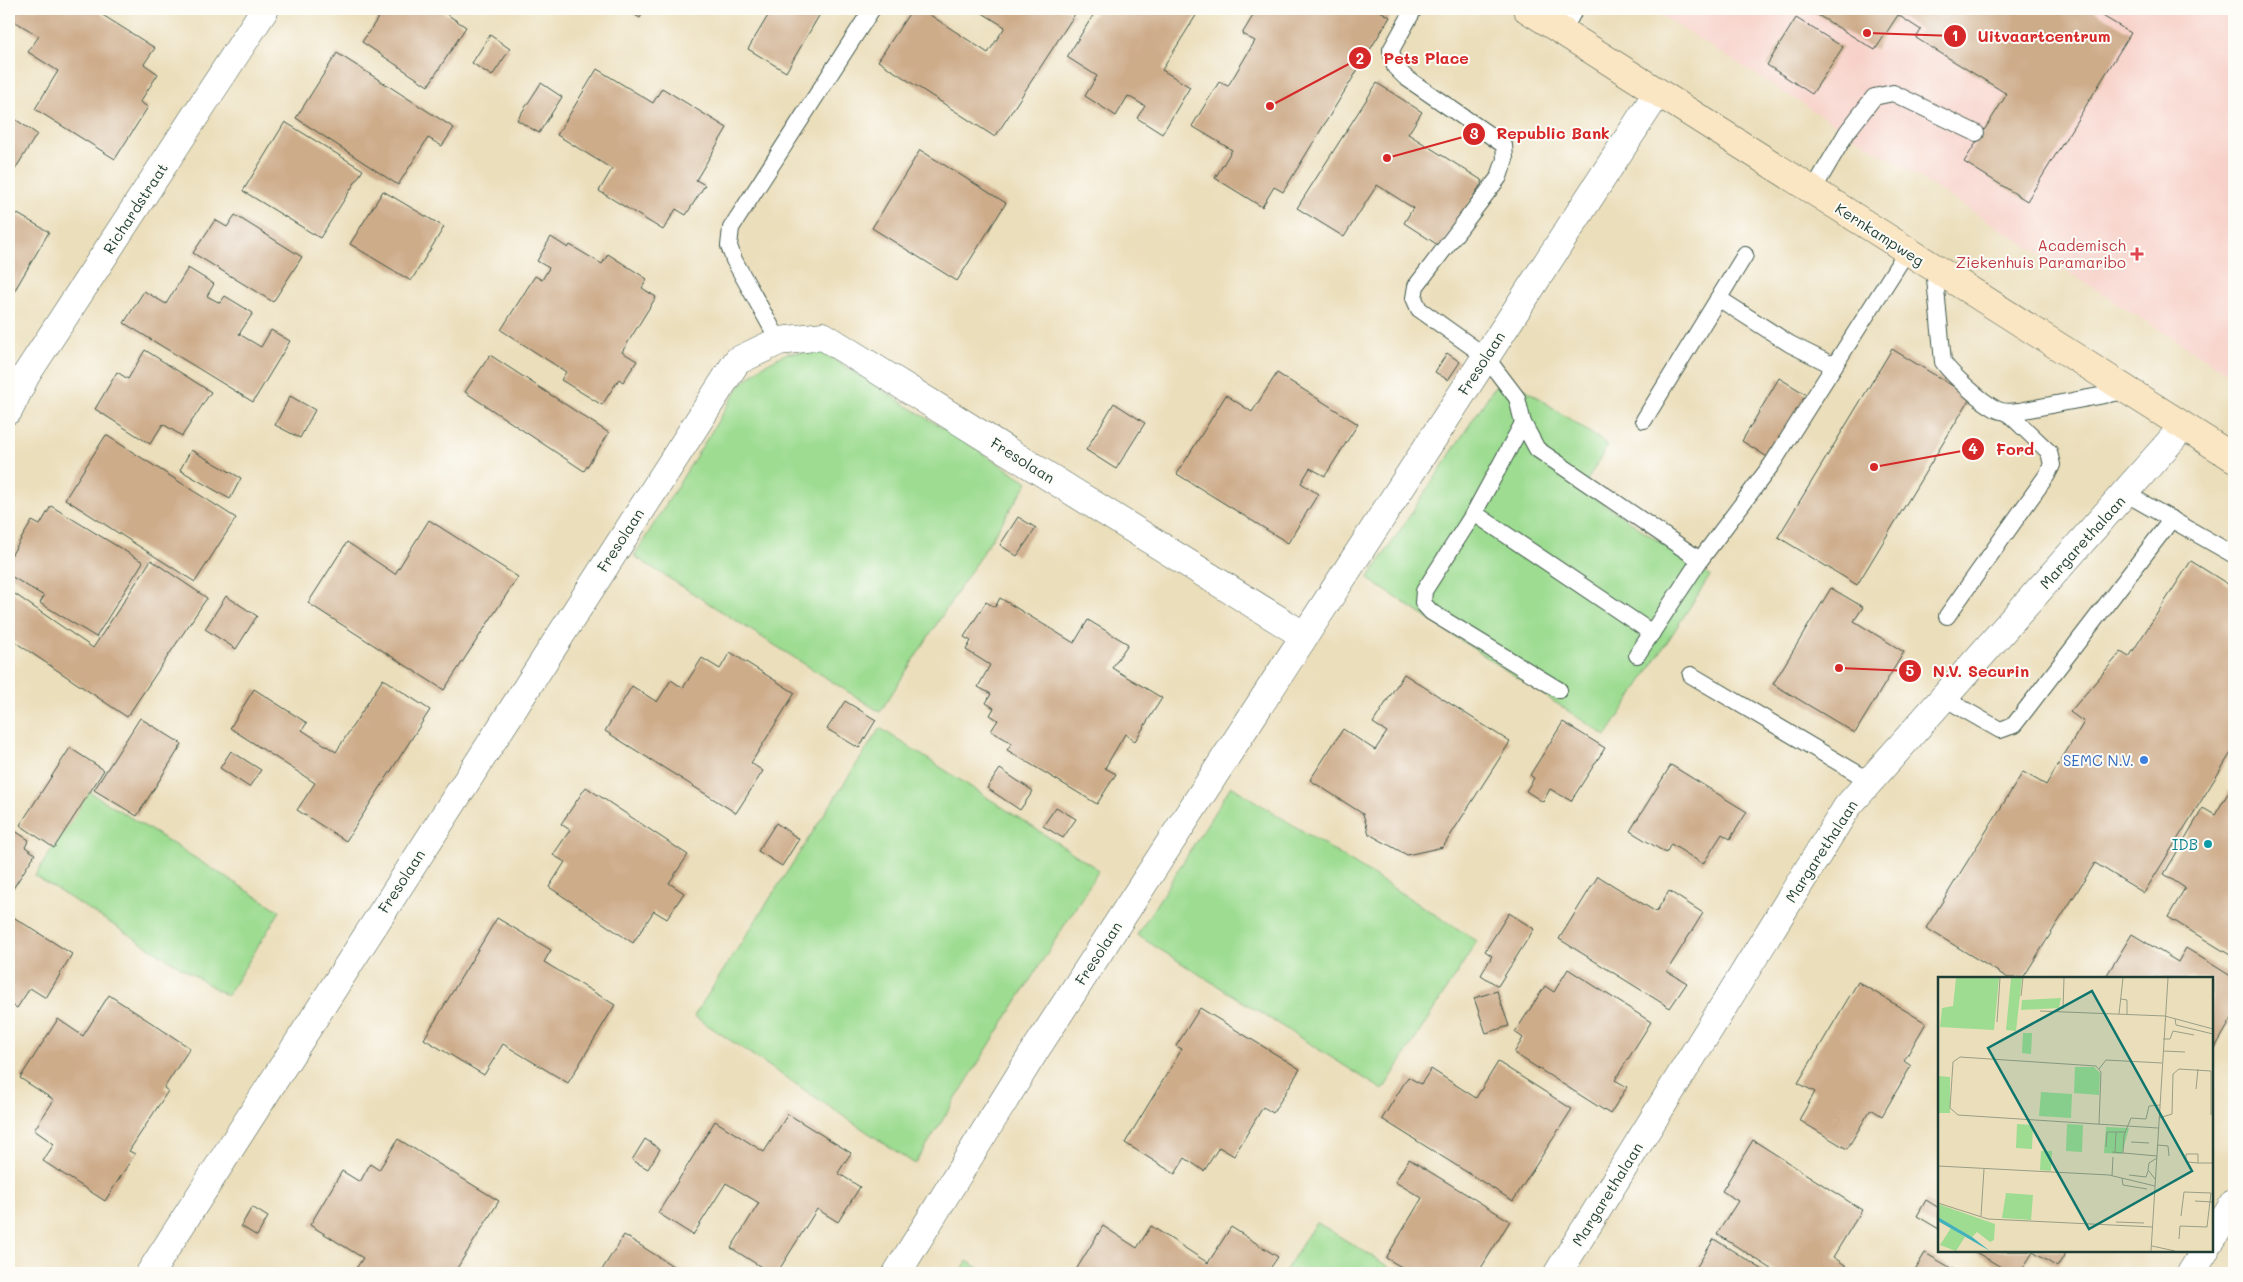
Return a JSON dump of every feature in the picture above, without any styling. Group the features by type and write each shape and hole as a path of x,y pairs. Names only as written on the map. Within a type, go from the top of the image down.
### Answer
{"street":[{"name":"Richardstraat","path":"9,410 17,370 265,9"},
{"name":"Kernkampweg","path":"1527,9 1569,20 1658,92 2234,458"},
{"name":"Fresolaan","path":"897,1273 1036,1048 1658,92"},
{"name":"Fresolaan","path":"150,1273 737,361 779,341 823,336 1304,635"},
{"name":"Margarethalaan","path":"1558,1273 1847,806 2184,427"},
{"path":"2213,1237 2234,1203"},
{"path":"2191,1273 2204,1252"}],"lane":[{"path":"779,341 734,260 729,246 730,228 872,9"},
{"path":"1414,9 1391,50 1395,67 1405,77 1504,145 1505,159 1499,177 1416,286 1414,298 1419,309 1486,356 1517,398 1523,423 1537,449 1700,560"},
{"path":"1813,190 1846,132 1874,97 1893,93 1976,133"},
{"path":"1637,655 1700,560 1772,464 1907,251"},
{"path":"1644,420 1745,255"},
{"path":"1934,268 1943,362 1950,372 1996,409 2007,412 2126,390"},
{"path":"1718,298 1790,344 1834,366"},
{"path":"1948,616 2047,475 2052,465 2049,452 2007,412"},
{"path":"1523,423 1474,513 1424,592 1423,603 1431,612 1559,690"},
{"path":"2125,493 2234,555"},
{"path":"1474,513 1652,633"},
{"path":"1944,698 2000,730 2014,725 2172,519"},
{"path":"1691,676 1870,781"}],"shaded area":[{"name":"Academisch Ziekenhuis Paramaribo","path":"1651,9 2234,9 2234,377 1847,132"}],"green space":[{"path":"822,352 1028,482 880,712 634,556 741,384 764,365 787,353"},
{"path":"1503,374 1608,445 1582,489 1710,576 1606,736 1368,579"},
{"path":"880,728 1099,870 915,1164 694,1016"},
{"path":"1231,786 1477,941 1383,1090 1137,935"},
{"path":"88,791 280,911 227,996 35,876"},
{"path":"1316,1222 1399,1273 1284,1273"},
{"path":"967,1261 988,1273 960,1273"}],"building":[{"path":"9,9 93,9 155,48 144,64 158,74 140,102 148,107 115,159 35,109 58,71 28,52 39,36 9,18"},
{"path":"384,9 439,9 466,27 428,86 362,42"},
{"path":"625,9 645,9 640,18"},
{"path":"772,9 823,9 786,72 748,49"},
{"path":"912,9 921,9 988,53 1005,27 976,9 1066,9 1075,14 995,137 878,61"},
{"path":"1097,9 1200,9 1162,70 1190,87 1162,134 1137,118 1145,106 1128,96 1116,116 1085,96 1097,76 1067,57"},
{"path":"1257,9 1377,9 1390,17 1283,192 1274,187 1262,207 1215,178 1232,150 1192,126 1219,82 1228,86 1255,41 1242,34"},
{"path":"1808,9 2091,9 2131,33 2027,201 1964,162 2007,94 1916,38 1921,30 1898,15 1875,50"},
{"path":"1796,18 1843,47 1812,94 1767,65"},
{"path":"490,35 510,49 492,76 472,63"},
{"path":"337,53 454,128 442,146 428,138 398,185 296,118"},
{"path":"597,69 653,103 662,88 727,128 696,180 705,185 686,215 676,209 663,230 599,191 612,169 557,135"},
{"path":"541,83 562,97 539,133 517,120"},
{"path":"1377,83 1422,112 1408,134 1483,181 1441,247 1404,223 1413,208 1377,185 1344,237 1297,208"},
{"path":"9,115 37,134 9,179"},
{"path":"285,122 363,170 320,238 243,191"},
{"path":"920,150 1006,203 957,281 872,228"},
{"path":"383,191 444,227 411,281 350,244"},
{"path":"9,209 49,232 9,300"},
{"path":"235,215 302,257 273,302 193,253 215,220 227,227"},
{"path":"551,237 568,248 570,245 602,264 608,254 647,279 642,288 656,297 622,352 637,361 623,382 619,379 602,405 561,380 566,372 501,330 535,276 542,280 549,268 537,261"},
{"path":"188,268 214,284 207,296 220,303 225,296 253,313 239,334 261,347 271,330 290,341 253,402 124,323 144,291 166,304"},
{"path":"1892,349 1971,397 1857,585 1778,537"},
{"path":"145,350 211,392 182,436 163,424 150,444 95,409 117,372 128,379"},
{"path":"1447,353 1460,362 1448,380 1435,372"},
{"path":"490,355 609,433 584,471 465,392"},
{"path":"1277,373 1358,424 1325,476 1310,468 1301,483 1318,494 1288,543 1177,474 1226,395 1252,412"},
{"path":"1779,378 1807,395 1769,458 1742,441"},
{"path":"290,396 315,410 300,438 275,425"},
{"path":"1114,403 1145,423 1116,469 1086,450"},
{"path":"106,435 236,518 195,582 65,499"},
{"path":"191,450 241,478 230,499 180,470"},
{"path":"51,506 143,562 96,637 40,603 44,596 9,575 9,559 32,521 40,525"},
{"path":"1018,517 1036,528 1017,556 1000,545"},
{"path":"429,520 518,577 444,690 308,603 347,542 395,574"},
{"path":"151,560 207,598 127,717 9,638 9,590 93,648"},
{"name":"SEMC N.V.","path":"2191,561 2234,588 2234,748 2144,893 2095,863 2024,977 2006,977 1926,928 2023,772 2046,785 2084,722 2070,712 2121,652 2129,657"},
{"path":"1831,588 1863,607 1854,621 1904,652 1855,733 1773,684"},
{"path":"226,596 257,616 236,649 205,629"},
{"path":"1000,598 1074,643 1088,620 1128,644 1112,668 1162,698 1135,741 1125,734 1105,768 1116,774 1097,804 1007,750 1012,743 991,731 998,720 990,715 994,708 986,703 991,694 978,687 990,665 966,650 971,641 964,637 986,602 995,607"},
{"path":"730,652 795,693 751,763 763,771 736,813 605,731 632,686 657,702 671,680 683,688 702,658 720,669"},
{"path":"1404,674 1510,742 1443,847 1407,855 1369,834 1363,814 1310,780 1343,729 1375,750 1387,732 1373,723"},
{"path":"383,679 430,710 346,841 297,810 315,783 230,728 254,689 307,723 302,730 336,752"},
{"path":"845,701 876,720 859,748 827,729"},
{"path":"140,718 182,744 137,816 94,790"},
{"path":"1563,722 1605,748 1571,801 1550,789 1543,802 1526,791 1534,778 1530,775"},
{"path":"70,748 104,770 54,848 20,825"},
{"path":"231,751 261,770 249,787 220,768"},
{"path":"1671,765 1747,812 1730,839 1722,834 1703,864 1671,844 1666,853 1630,831"},
{"path":"1000,769 1033,791 1020,810 987,788"},
{"name":"IDB","path":"2234,783 2234,947 2230,955 2168,917 2185,888 2164,874 2203,808 2215,815"},
{"path":"586,787 688,855 669,883 684,893 667,919 654,911 633,943 549,887 565,862 553,855 570,830 561,824"},
{"path":"1056,807 1076,819 1063,838 1043,826"},
{"path":"776,823 799,839 782,866 758,851"},
{"path":"9,827 29,840 25,847 35,854 9,895"},
{"path":"1598,876 1656,912 1669,891 1703,913 1667,971 1687,983 1670,1008 1559,939"},
{"path":"1509,913 1534,929 1498,986 1481,975 1492,956 1485,951"},
{"path":"10,915 72,954 46,998 30,988 17,1008 9,1003"},
{"path":"497,918 551,950 544,962 615,1005 568,1083 503,1044 484,1075 424,1039"},
{"path":"2132,934 2178,962 2186,948 2234,978 2234,1015 2213,1051 2213,977 2106,977"},
{"path":"1568,969 1651,1022 1615,1080 1627,1087 1610,1114 1514,1053 1523,1038 1515,1032 1545,986 1554,992"},
{"path":"1858,982 1926,1023 1904,1061 1911,1066 1882,1116 1871,1109 1847,1149 1799,1120 1815,1092 1798,1083"},
{"path":"1497,991 1509,1026 1486,1033 1474,998"},
{"path":"109,995 190,1048 164,1088 168,1091 129,1151 135,1154 105,1201 43,1161 54,1144 34,1130 54,1100 20,1078 58,1019 83,1036"},
{"path":"1200,1008 1300,1069 1273,1113 1263,1107 1234,1156 1219,1147 1204,1171 1185,1158 1175,1174 1125,1143 1182,1049 1176,1046"},
{"path":"1498,1062 1572,1109 1513,1201 1382,1119 1408,1077 1421,1084 1431,1069 1476,1098"},
{"path":"788,1114 851,1153 838,1173 860,1187 838,1222 817,1209 777,1273 771,1273 731,1248 759,1203 726,1183 693,1235 658,1213 715,1121 764,1152"},
{"path":"398,1139 499,1201 454,1273 353,1273 363,1258 310,1225 342,1171 360,1182 370,1164 379,1170"},
{"path":"645,1139 660,1149 648,1169 632,1160"},
{"path":"1753,1140 1862,1210 1833,1257 1848,1267 1844,1273 1778,1273 1717,1234 1738,1201 1722,1191"},
{"path":"1409,1159 1510,1221 1478,1273 1412,1273 1386,1258 1422,1198 1395,1182"},
{"path":"1926,1200 1938,1207 1938,1228 1917,1216"},
{"path":"252,1207 268,1217 257,1236 241,1226"},
{"path":"1103,1226 1137,1248 1151,1226 1208,1263 1231,1227 1278,1257 1267,1273 1074,1273"},
{"path":"624,1235 684,1273 600,1273"},
{"path":"1714,1239 1768,1273 1693,1273"},
{"path":"1976,1252 2033,1252 2020,1273 2011,1273"},
{"path":"2033,1252 2066,1252 2057,1267"},
{"path":"1925,1253 1960,1273 1913,1273"}],"place":[{"name":"Uitvaartcentrum","path":"1867,33"},
{"name":"Pets Place","path":"1270,106"},
{"name":"Republic Bank","path":"1387,158"},
{"name":"Academisch Ziekenhuis Paramaribo","path":"2137,254"},
{"name":"Ford","path":"1874,467"},
{"name":"N.V. Securin","path":"1839,668"},
{"name":"SEMC N.V.","path":"2144,760"},
{"name":"IDB","path":"2208,844"}]}
